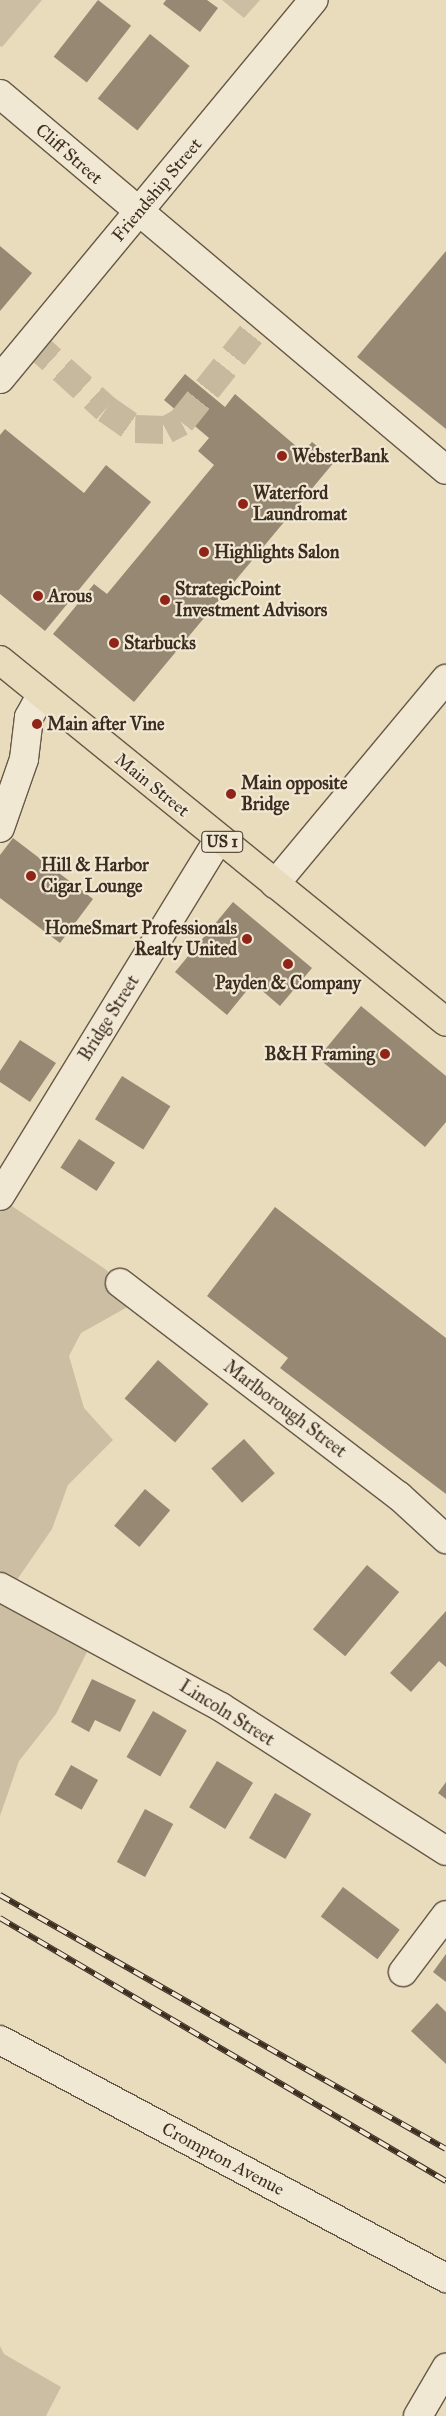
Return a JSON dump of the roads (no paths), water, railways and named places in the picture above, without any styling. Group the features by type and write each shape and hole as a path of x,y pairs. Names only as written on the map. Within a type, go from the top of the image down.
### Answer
{"main road":[{"name":"Main Street","path":"0,660 446,1022"}],"street":[{"name":"Friendship Street","path":"0,379 314,0"},
{"name":"Cliff Street","path":"0,94 138,213 446,470"},
{"path":"275,884 446,679"},
{"path":"0,828 24,759 29,717 42,694"},
{"name":"Bridge Street","path":"2,1186 219,839"},
{"name":"Marlborough Street","path":"120,1283 399,1496 446,1539"},
{"name":"Lincoln Street","path":"0,1587 221,1707 446,1851"},
{"path":"403,1972 446,1915"},
{"name":"Crompton Avenue","path":"0,2040 446,2278"},
{"path":"418,2416 446,2368"}],"tunnel":[{"path":"31,341 106,409 135,429 166,430 181,422 264,318"}],"railway":[{"path":"0,1895 446,2149"},
{"path":"0,1918 446,2181"}],"place":[{"name":"WebsterBank","path":"282,456"},
{"name":"Waterford Laundromat","path":"243,504"},
{"name":"Highlights Salon","path":"204,552"},
{"name":"Arous","path":"38,596"},
{"name":"StrategicPoint Investment Advisors","path":"165,600"},
{"name":"Starbucks","path":"114,643"},
{"name":"Main after Vine","path":"37,724"},
{"name":"Main opposite Bridge","path":"231,794"},
{"name":"Hill & Harbor Cigar Lounge","path":"31,876"},
{"name":"HomeSmart Professionals Realty United","path":"247,939"},
{"name":"Payden & Company","path":"288,964"},
{"name":"B&H Framing","path":"385,1054"}]}
